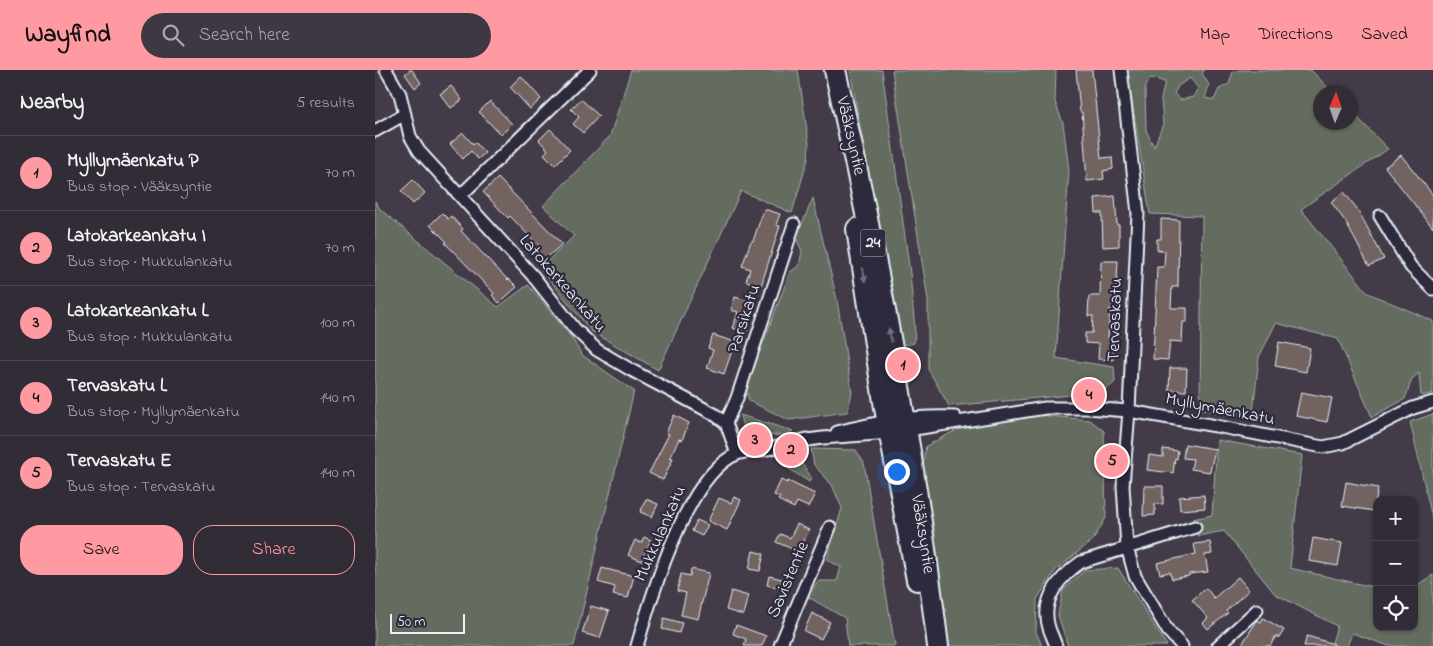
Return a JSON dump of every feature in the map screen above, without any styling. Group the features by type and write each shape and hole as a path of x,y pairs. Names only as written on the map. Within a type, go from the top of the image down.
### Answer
{"highway":[{"name":"Vääksyntie","path":"834,70 873,242 897,425 930,646"},
{"name":"Vääksyntie","path":"897,425 926,556 938,646"}],"street":[{"name":"Latokarkeankatu","path":"386,70 400,94 411,136 419,151 533,276 575,329 597,350 714,414 726,423"},
{"path":"460,196 590,70"},
{"name":"Tervaskatu","path":"1121,70 1138,213 1129,412 1123,486 1127,547 1135,576 1168,631 1182,646"},
{"path":"375,131 405,114"},
{"path":"1380,216 1411,266 1433,288"},
{"name":"Parsikatu","path":"726,423 737,398 795,224"},
{"name":"Myllymäenkatu","path":"897,425 991,416 1045,408 1087,408 1129,412 1216,426 1323,447 1343,443 1413,408 1433,402"},
{"path":"726,423 737,454"},
{"name":"Mukkulankatu","path":"637,646 667,556 697,491 715,470 737,454 800,441 897,425"},
{"name":"Savistentie","path":"780,646 830,527"},
{"path":"1056,646 1048,627 1046,608 1054,588 1069,571 1081,562 1195,527"},
{"path":"1218,646 1257,610"}],"green space":[{"path":"631,70 798,70 809,144 808,159 792,213 741,191 658,370 591,331 540,268 574,236 543,206 610,136"},
{"path":"850,70 882,70 910,273 915,331 914,343 905,345 898,339 896,330"},
{"path":"892,70 1056,70 1055,102 1063,123 1069,170 1056,358 1114,367 1115,382 1107,389 1080,389 1071,395 949,406 928,369 928,300"},
{"path":"1127,70 1205,70 1202,73 1209,85 1205,98 1214,100 1219,89 1229,84 1233,72 1239,70 1311,70 1325,85 1313,85 1313,130 1358,130 1358,118 1388,149 1301,209 1368,293 1433,321 1433,393 1421,396 1419,373 1412,379 1405,399 1372,417 1338,339 1276,323 1259,357 1253,412 1238,416 1200,409 1202,216 1150,214","holes":["1151,78 1165,82 1161,99 1163,124 1154,147 1146,130 1145,87","1190,78 1198,88 1193,97 1181,100 1174,94 1178,86"]},
{"path":"813,198 837,300 852,393 847,412 789,420 749,401 746,388 790,272 799,266 802,251 796,238"},
{"path":"375,201 380,209 498,307 528,285 570,335 582,355 634,391 574,646 375,646"},
{"path":"1433,414 1433,522 1410,422"},
{"path":"740,415 793,431 784,435 756,433 745,428"},
{"path":"1038,415 1090,420 1104,431 1106,518 1093,540 1056,570 1037,599 1036,632 1042,646 948,646 922,470 926,446 962,427"},
{"path":"1217,440 1302,455 1290,568 1373,587 1373,631 1418,631 1418,584 1433,575 1433,646 1389,646 1352,633 1347,646 1331,646 1337,626 1275,594 1224,531 1198,536 1193,519 1212,515"},
{"path":"811,449 856,450 864,463 895,646 848,646 845,618 808,597 818,581 837,581 841,567 827,560 842,508 832,485 814,465"},
{"path":"795,453 811,477 809,482 782,464 778,455"},
{"path":"1118,568 1167,646 1068,646 1058,615 1063,590 1085,570"}],"building":[{"path":"412,70 421,83 415,88 405,74"},
{"path":"1076,70 1092,70 1101,158 1112,157 1113,169 1103,171 1104,179 1087,181 1082,112 1080,112"},
{"path":"521,76 541,99 530,109 510,87"},
{"path":"451,86 462,100 451,108 440,94"},
{"path":"581,99 599,116 583,133 573,124 579,117 571,109"},
{"path":"490,101 512,124 501,135 479,112"},
{"path":"550,129 570,150 555,165 544,154 548,150 539,140"},
{"path":"463,133 485,153 478,159 471,151 463,159 450,144"},
{"path":"1401,155 1433,195 1433,228 1385,167"},
{"path":"498,178 562,244 543,261 536,253 541,248 483,192"},
{"path":"413,180 425,193 413,204 401,191"},
{"path":"1344,192 1358,210 1384,259 1369,266 1345,221 1331,202"},
{"path":"1115,196 1117,225 1119,225 1119,246 1103,247 1102,213 1096,213 1095,198"},
{"path":"764,209 780,214 776,225 780,226 761,286 746,281 750,269 742,266"},
{"path":"442,213 448,219 451,216 463,229 461,231 517,287 499,303 492,295 494,293 430,225"},
{"path":"1161,219 1179,220 1178,287 1172,287 1171,308 1187,308 1187,322 1183,322 1182,342 1170,341 1168,360 1153,359 1157,267 1164,267 1165,251 1157,250 1157,239 1161,239"},
{"path":"1101,261 1118,261 1116,297 1119,298 1118,310 1110,309 1108,338 1114,339 1113,360 1098,359 1099,344 1085,343 1085,333 1092,333 1093,316 1088,316 1089,296 1100,296"},
{"path":"735,297 755,303 746,333 733,328 738,312 731,310"},
{"path":"713,335 735,342 724,374 707,368 713,350 708,348"},
{"path":"1279,342 1310,348 1306,372 1275,366"},
{"path":"1170,368 1187,368 1186,391 1169,390"},
{"path":"1301,392 1332,398 1327,422 1296,416"},
{"path":"674,415 689,423 682,440 679,439 670,457 673,458 663,480 649,473 669,434 666,433"},
{"path":"1185,444 1215,449 1210,472 1191,469 1193,459 1183,458"},
{"path":"1163,449 1178,451 1173,473 1147,470 1149,455 1163,457"},
{"path":"781,480 787,483 788,481 815,494 808,507 797,502 794,508 778,500 780,497 774,495"},
{"path":"1346,482 1378,488 1377,496 1373,496 1373,511 1342,506"},
{"path":"1144,486 1163,486 1163,504 1155,504 1155,515 1143,516"},
{"path":"1204,495 1205,508 1180,510 1179,497"},
{"path":"734,497 741,500 727,530 708,521 719,498 731,503"},
{"path":"646,499 658,504 652,517 640,512"},
{"path":"697,520 708,525 702,536 692,531"},
{"path":"797,524 809,530 799,552 776,542 780,534 790,538"},
{"path":"644,537 651,540 642,561 628,555 635,540 641,543"},
{"path":"1313,538 1342,543 1338,566 1309,561"},
{"path":"1210,542 1212,554 1205,555 1208,572 1189,574 1189,576 1172,579 1170,572 1160,574 1157,563 1196,554 1194,544"},
{"path":"753,551 764,554 760,571 749,569"},
{"path":"602,568 634,576 628,598 613,595 615,587 598,582"},
{"path":"691,569 709,573 698,619 681,615 686,593 677,591 681,574 690,576"},
{"path":"769,576 782,579 780,588 767,585"},
{"path":"1238,577 1249,590 1226,611 1228,613 1208,629 1203,623 1208,618 1192,600 1206,588 1214,598"},
{"path":"731,591 748,596 743,615 726,610"},
{"path":"591,606 609,611 600,638 582,633"},
{"path":"812,613 830,622 821,639 804,631"},
{"path":"664,618 682,623 679,633 662,629"},
{"path":"1263,618 1284,630 1279,638 1276,636 1270,646 1241,646 1257,620 1261,622"},
{"path":"736,625 766,636 762,646 744,646 746,639 733,634"},
{"path":"1307,636 1334,644 1334,646 1304,646"}],"place":[{"name":"Myllymäenkatu P","path":"903,365"},
{"name":"Tervaskatu L","path":"1089,395"},
{"name":"Latokarkeankatu L","path":"755,440"},
{"name":"Latokarkeankatu I","path":"791,450"},
{"name":"Tervaskatu E","path":"1112,461"}]}
